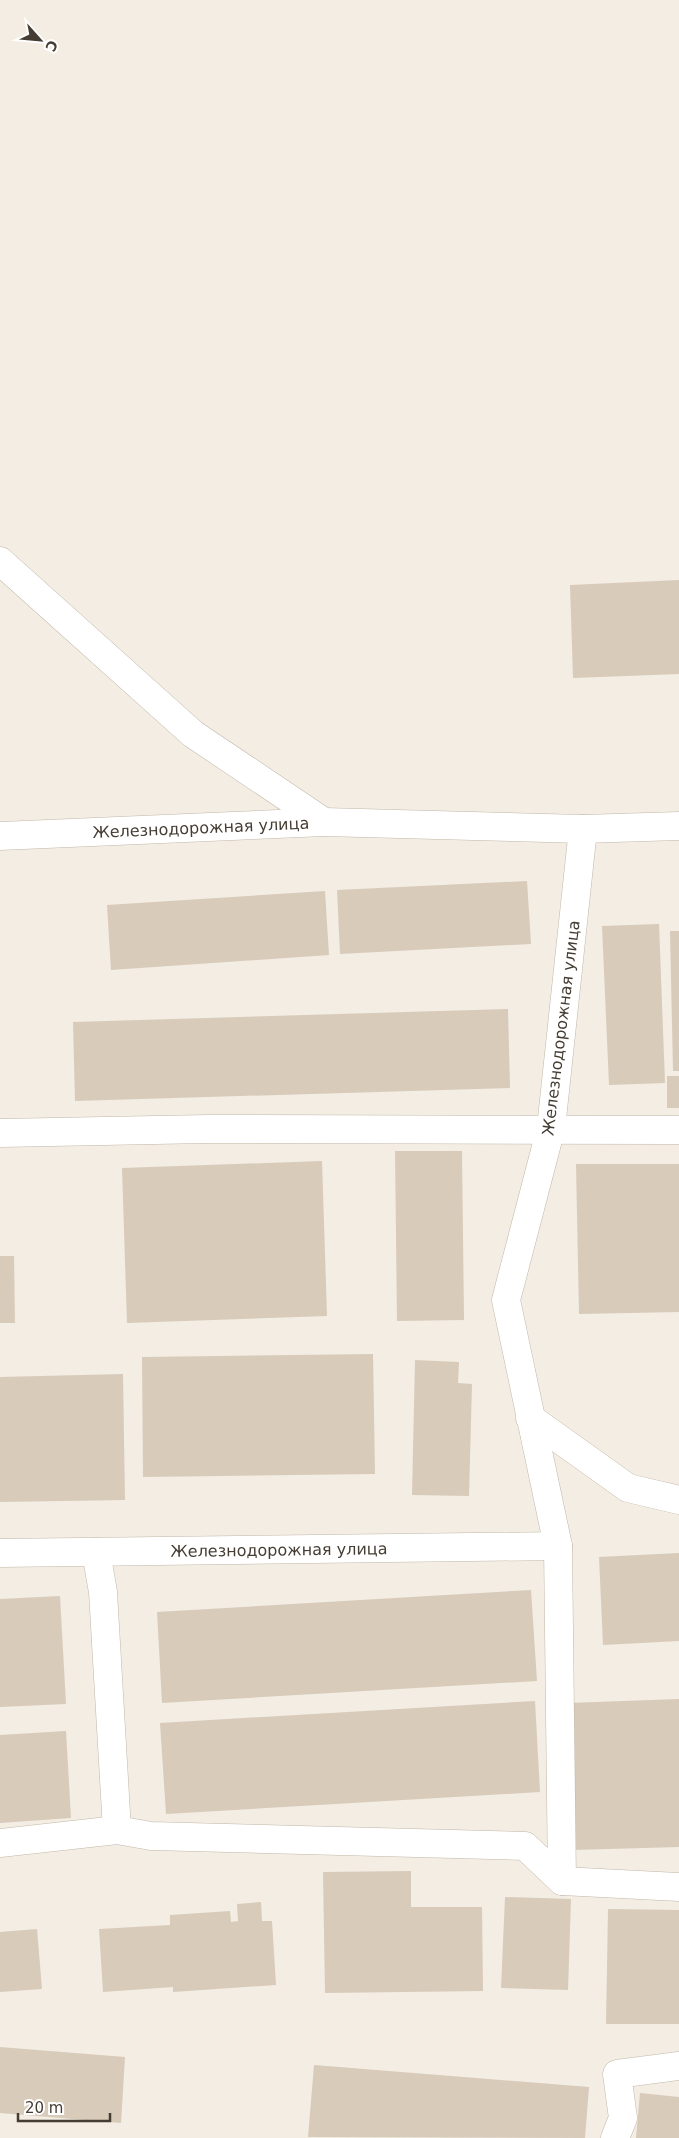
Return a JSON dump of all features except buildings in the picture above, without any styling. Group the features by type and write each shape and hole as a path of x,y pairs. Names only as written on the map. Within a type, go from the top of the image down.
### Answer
{"street":[{"path":"0,561 193,734 324,822"},
{"name":"Железнодорожная улица","path":"0,836 324,822 583,829 679,826"},
{"name":"Железнодорожная улица","path":"562,1881 558,1546 506,1300 552,1128 583,829"},
{"path":"0,1133 208,1129 552,1128 679,1130"},
{"path":"530,1418 628,1488 679,1500"},
{"name":"Железнодорожная улица","path":"0,1553 558,1546"},
{"path":"96,1552 103,1592 117,1830"},
{"path":"0,1843 117,1830 151,1836 525,1846 562,1881 679,1887"},
{"path":"616,2138 623,2118 617,2074 679,2066"}]}
